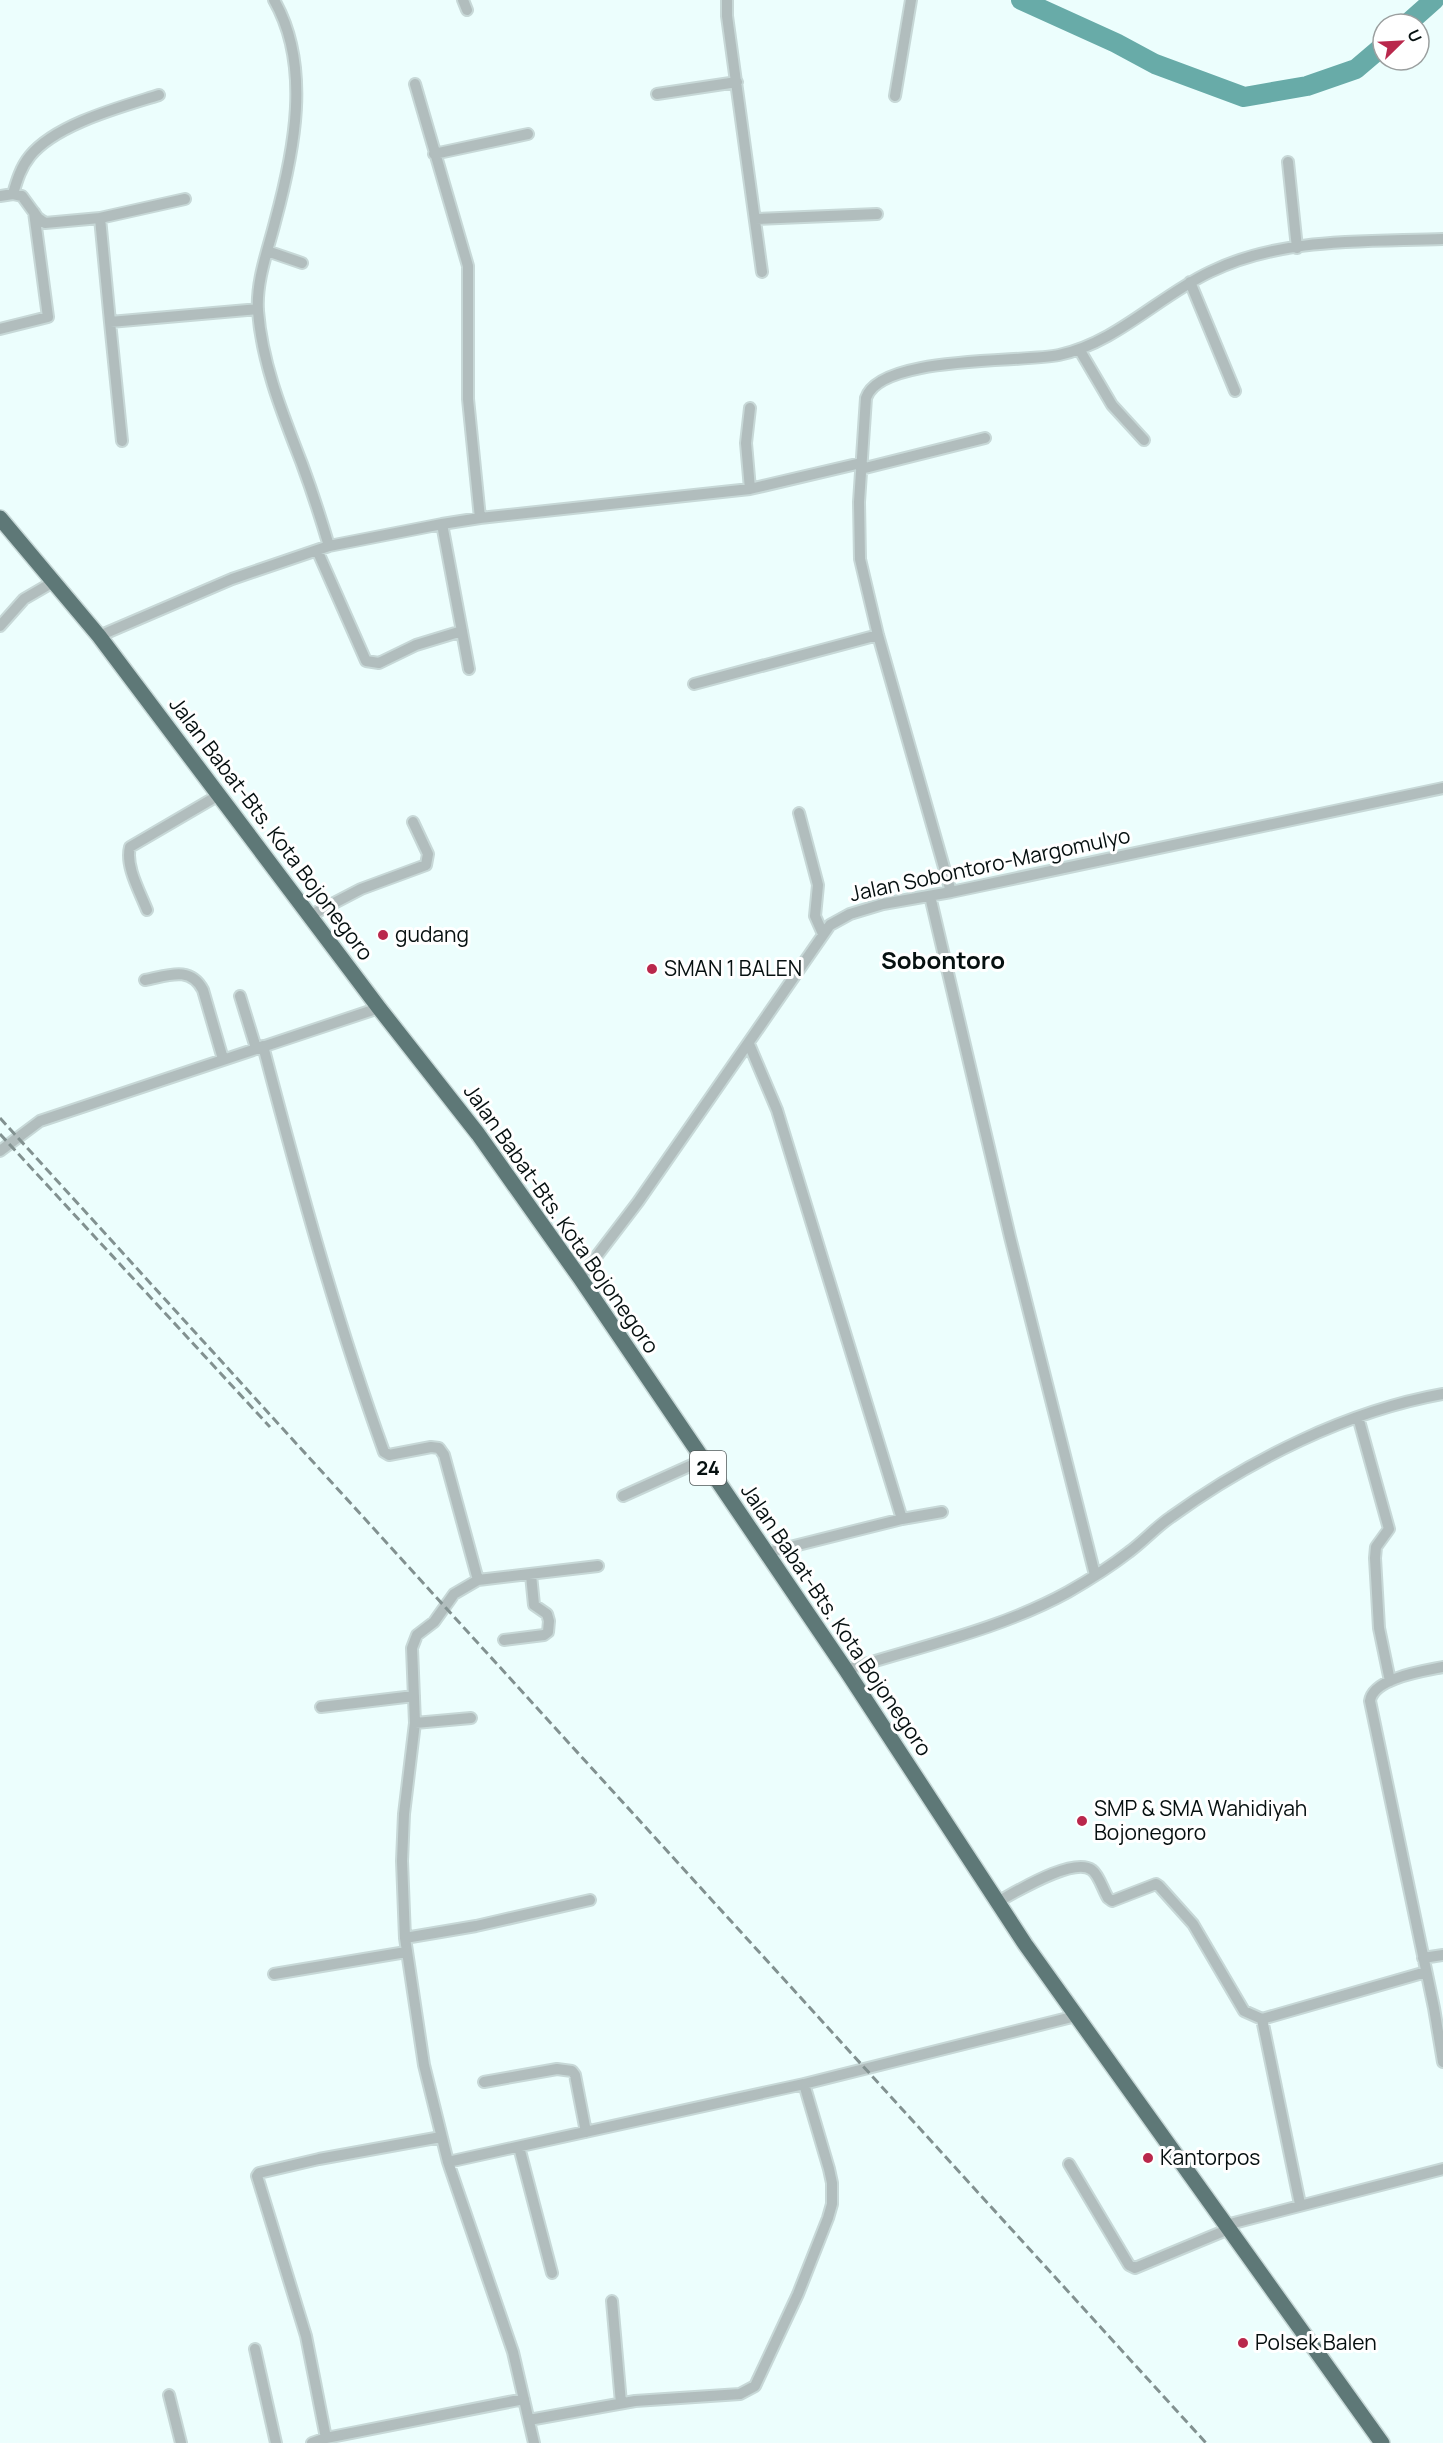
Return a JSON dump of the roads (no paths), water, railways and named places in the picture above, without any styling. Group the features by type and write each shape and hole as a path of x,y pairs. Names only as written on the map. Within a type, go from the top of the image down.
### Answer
{"highway":[{"name":"Jalan Babat-Bts. Kota Bojonegoro","path":"0,518 99,636 379,1008 477,1134 580,1278 846,1670 997,1902 1382,2443"}],"street":[{"path":"274,0 284,20 292,46 296,102 289,165 261,276 258,309 265,356 288,432 314,496 329,546"},
{"path":"728,0 726,10 762,272"},
{"path":"895,96 911,0"},
{"path":"657,94 737,82"},
{"path":"415,84 468,266 468,399 480,518"},
{"path":"13,194 23,166 43,143 87,120 159,95"},
{"path":"434,154 528,134"},
{"path":"1288,162 1297,248"},
{"path":"0,196 13,194 24,198 41,221 48,224 100,218 185,199"},
{"path":"0,329 48,317 34,212"},
{"path":"755,219 877,214"},
{"path":"100,218 122,441"},
{"path":"951,892 878,634 859,548 861,466 867,395 873,387 890,376 909,369 1050,356 1079,349 1142,315 1190,282 1236,261 1327,243 1443,238"},
{"path":"267,251 302,263"},
{"path":"1190,282 1234,391"},
{"path":"110,322 258,309"},
{"path":"1079,349 1112,405 1144,440"},
{"path":"750,408 746,443 750,489"},
{"path":"99,636 232,579 329,546 480,518 750,489 985,438"},
{"path":"442,524 469,669"},
{"path":"317,550 366,661 379,663 416,645 462,631"},
{"path":"0,626 12,609 24,599 55,581"},
{"path":"694,684 878,634"},
{"name":"Jalan Sobontoro-Margomulyo","path":"580,1278 638,1202 830,925 850,914 883,904 951,892 1443,788"},
{"path":"147,910 130,863 128,854 130,847 219,795"},
{"path":"799,813 818,885 815,916 823,934"},
{"path":"311,915 361,889 426,865 428,854 413,822"},
{"path":"930,896 1010,1236 1095,1575"},
{"path":"145,980 184,974 198,981 203,990 223,1059"},
{"path":"240,996 260,1047 346,1337 384,1452 389,1455 431,1447 439,1448 444,1455 478,1580"},
{"path":"0,1151 40,1121 379,1008"},
{"path":"749,1044 777,1110 902,1519"},
{"path":"846,1670 1011,1619 1071,1591 1128,1553 1171,1516 1240,1472 1358,1417 1405,1402 1443,1394"},
{"path":"1358,1417 1389,1529 1376,1547 1375,1557 1379,1628 1390,1681"},
{"path":"623,1496 703,1460"},
{"path":"766,1553 902,1519 942,1512"},
{"path":"534,2443 503,2323 447,2162 424,2065 406,1952 402,1861 403,1826 415,1723 411,1665 413,1641 434,1622 454,1594 478,1580 598,1566"},
{"path":"504,1640 542,1636 548,1632 548,1614 534,1605 531,1575"},
{"path":"1443,1667 1390,1681 1375,1690 1371,1694 1370,1701 1426,1972 1438,2008 1443,2062"},
{"path":"321,1707 414,1696"},
{"path":"415,1723 471,1718"},
{"path":"997,1902 1072,1867 1088,1868 1094,1871 1108,1898 1112,1901 1157,1885 1193,1924 1244,2011 1262,2019 1426,1972"},
{"path":"405,1938 476,1926 590,1900"},
{"path":"274,1974 406,1952"},
{"path":"1423,1958 1443,1954"},
{"path":"447,2162 804,2085 1076,2016"},
{"path":"1262,2019 1300,2204"},
{"path":"484,2082 556,2069 572,2071 575,2075 586,2132"},
{"path":"529,2420 621,2403 740,2394 755,2386 798,2294 832,2204 829,2169 804,2085"},
{"path":"326,2438 306,2336 257,2176 259,2173 319,2159 441,2137"},
{"path":"519,2147 552,2273"},
{"path":"1069,2164 1129,2265 1135,2268 1227,2227 1300,2204 1443,2169"},
{"path":"612,2301 621,2403"},
{"path":"255,2349 276,2443"},
{"path":"169,2396 181,2443"},
{"path":"312,2443 326,2438 524,2399"},
{"path":"362,2431 362,2443"}],"waterway":[{"path":"1021,0 1116,43 1155,64 1244,97 1307,86 1356,69 1371,56"},
{"path":"1420,12 1434,0"}],"railway":[{"path":"0,1118 1206,2443"},
{"path":"0,1134 270,1427"}],"place":[{"name":"gudang","path":"383,935"},
{"name":"SMAN 1 BALEN","path":"652,969"},
{"name":"SMP & SMA Wahidiyah Bojonegoro","path":"1082,1821"},
{"name":"Kantorpos","path":"1148,2158"},
{"name":"Polsek Balen","path":"1243,2343"}],"district":[{"name":"Sobontoro","path":"943,961"}]}
